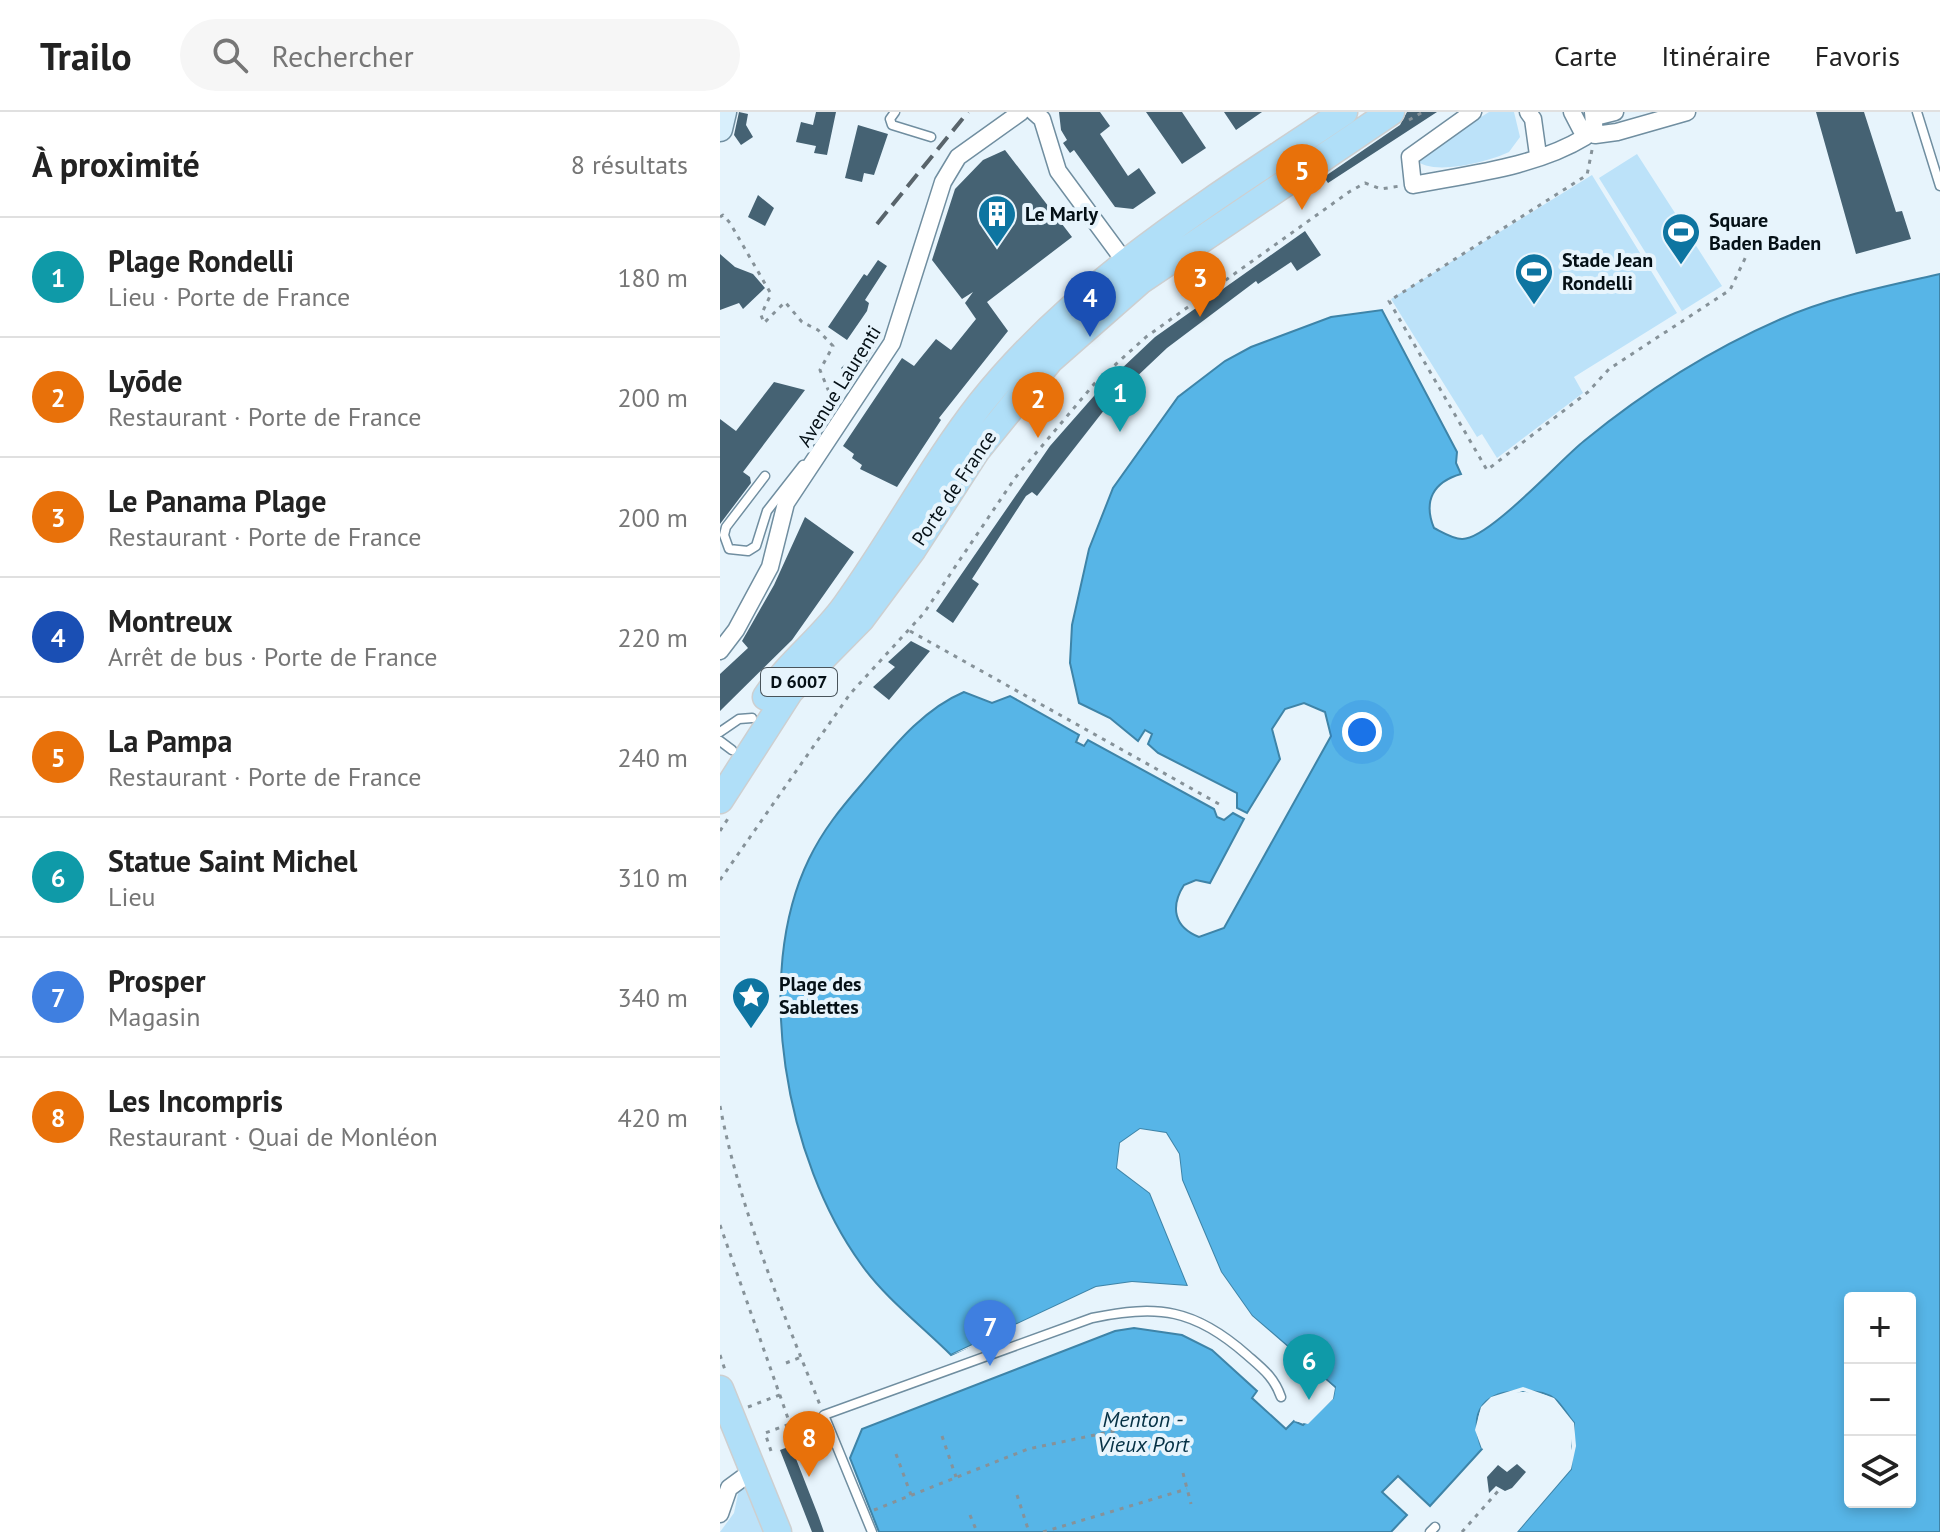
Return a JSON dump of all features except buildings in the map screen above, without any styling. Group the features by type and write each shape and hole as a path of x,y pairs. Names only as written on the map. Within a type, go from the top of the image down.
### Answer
{"main road":[{"name":"Porte de France","path":"727,805 790,691 861,619 986,439 1050,360 1132,271 1344,112"},
{"name":"Porte de France","path":"723,748 752,718 792,661 844,608 981,404 1056,321 1132,271 1398,117"},
{"path":"720,1389 758,1450 778,1532"}],"street":[{"path":"720,129 724,112"},
{"name":"Avenue Laurenti","path":"720,651 736,630 770,567 786,503 892,343 954,155 1021,112"},
{"path":"1034,112 1042,119 1058,171 1132,271"},
{"path":"1473,112 1410,157 1413,185 1522,164 1538,155 1560,152 1590,136 1687,112"},
{"path":"1528,112 1533,119 1538,155"},
{"path":"1572,112 1590,136"},
{"path":"1590,136 1594,115 1615,112"},
{"path":"720,1514 729,1488 744,1477"}],"lane":[{"path":"895,112 890,119 892,125 931,137"},
{"path":"1917,112 1940,186"},
{"path":"765,476 726,527 724,535 729,549 748,551 756,546 774,501 806,461 821,451"},
{"path":"872,1532 824,1415 1092,1318 1131,1310 1166,1311 1197,1319 1222,1333 1275,1379 1281,1397"}],"path":[{"path":"1398,117 1423,112"},
{"path":"1590,136 1587,175 1389,301 1487,470 1588,392 1609,369 1730,290 1750,248"},
{"path":"720,880 850,694 910,631 1044,441 1095,383 1146,337 1349,192 1365,183 1381,189 1413,185"},
{"path":"720,217 723,215 730,223 771,294 761,315 764,323 785,302 802,322 833,346 820,370 831,397 849,411"},
{"path":"910,631 1219,804"},
{"path":"720,831 727,805"},
{"path":"720,1106 732,1169 824,1415 765,1433 758,1450"},
{"path":"720,1225 782,1394 790,1424"},
{"path":"786,1363 801,1357"},
{"path":"747,1408 782,1394"},
{"path":"871,1511 1028,1449 1157,1422"},
{"path":"942,1436 956,1477"},
{"path":"896,1454 911,1495"},
{"path":"1183,1473 1191,1504"},
{"path":"1043,1532 1187,1489"},
{"path":"1462,1532 1499,1490"},
{"path":"1017,1495 1029,1532"},
{"path":"970,1515 977,1532"}],"shaded area":[{"path":"1489,112 1514,112 1520,137 1509,152 1460,166 1433,167 1415,159"},
{"path":"1637,154 1722,286 1682,311 1599,178"},
{"name":"Stade Jean Rondelli","path":"1592,175 1677,313 1574,377 1583,393 1497,458 1482,434 1477,437 1391,299"},
{"path":"739,1489 747,1489 765,1532 720,1532 734,1513"}],"water":[{"name":"Menton - Vieux Port","path":"1940,274 1940,1532 1517,1532 1571,1469 1574,1423 1552,1397 1541,1392 1525,1391 1499,1394 1483,1405 1477,1423 1482,1449 1430,1506 1398,1476 1382,1492 1407,1515 1391,1532 879,1532 850,1458 862,1429 1115,1331 1134,1328 1182,1335 1212,1350 1257,1391 1252,1398 1286,1429 1294,1421 1303,1425 1333,1398 1335,1387 1252,1316 1221,1272 1182,1180 1179,1154 1166,1133 1140,1129 1120,1143 1117,1168 1150,1193 1188,1286 1132,1282 1096,1287 951,1355 871,1276 835,1222 813,1174 797,1121 786,1067 781,1011 783,957 792,906 809,859 839,811 895,745 934,709 964,692 992,703 1010,696 1079,735 1076,742 1084,746 1088,740 1214,809 1217,817 1224,820 1233,813 1244,819 1210,883 1196,880 1184,885 1177,901 1177,916 1191,933 1199,937 1224,928 1331,736 1325,712 1304,703 1285,709 1272,729 1280,759 1247,813 1237,808 1237,793 1158,753 1148,744 1152,734 1145,730 1138,741 1110,718 1079,703 1070,663 1072,625 1089,549 1113,488 1178,397 1225,361 1251,347 1331,317 1382,310 1457,452 1456,463 1461,474 1437,487 1430,501 1430,509 1434,528 1462,539 1489,527 1607,423 1703,358 1800,311"}],"pier":[{"path":"1140,1129 1166,1133 1179,1154 1182,1180 1221,1272 1252,1316 1335,1388 1333,1399 1308,1424 1294,1421 1297,1418 1306,1420 1329,1397 1331,1389 1249,1319 1218,1275 1178,1181 1175,1156 1163,1136 1153,1133 1141,1133 1123,1145 1121,1167 1154,1191 1191,1289 1132,1286 1097,1290 1025,1326 951,1355 1096,1287 1132,1282 1188,1286 1150,1193 1117,1168 1120,1143"},
{"path":"1523,1387 1554,1398 1574,1423 1576,1446 1571,1469 1517,1532 1513,1532 1567,1467 1572,1446 1570,1425 1552,1401 1523,1391 1493,1400 1484,1409 1479,1429 1485,1446 1482,1449 1475,1430 1481,1407 1491,1397"}],"railway":[{"path":"877,224 968,112"}],"place":[{"name":"La Pampa","path":"1302,210"},
{"name":"Le Marly","path":"997,248"},
{"name":"Square Baden Baden","path":"1681,266"},
{"name":"Stade Jean Rondelli","path":"1534,306"},
{"name":"Le Panama Plage","path":"1200,317"},
{"name":"Montreux","path":"1090,337"},
{"name":"Plage Rondelli","path":"1120,432"},
{"name":"Lyõde","path":"1038,438"},
{"name":"Plage des Sablettes","path":"751,1030"},
{"name":"Prosper","path":"990,1366"},
{"name":"Statue Saint Michel","path":"1309,1400"},
{"name":"Les Incompris","path":"809,1477"}]}
